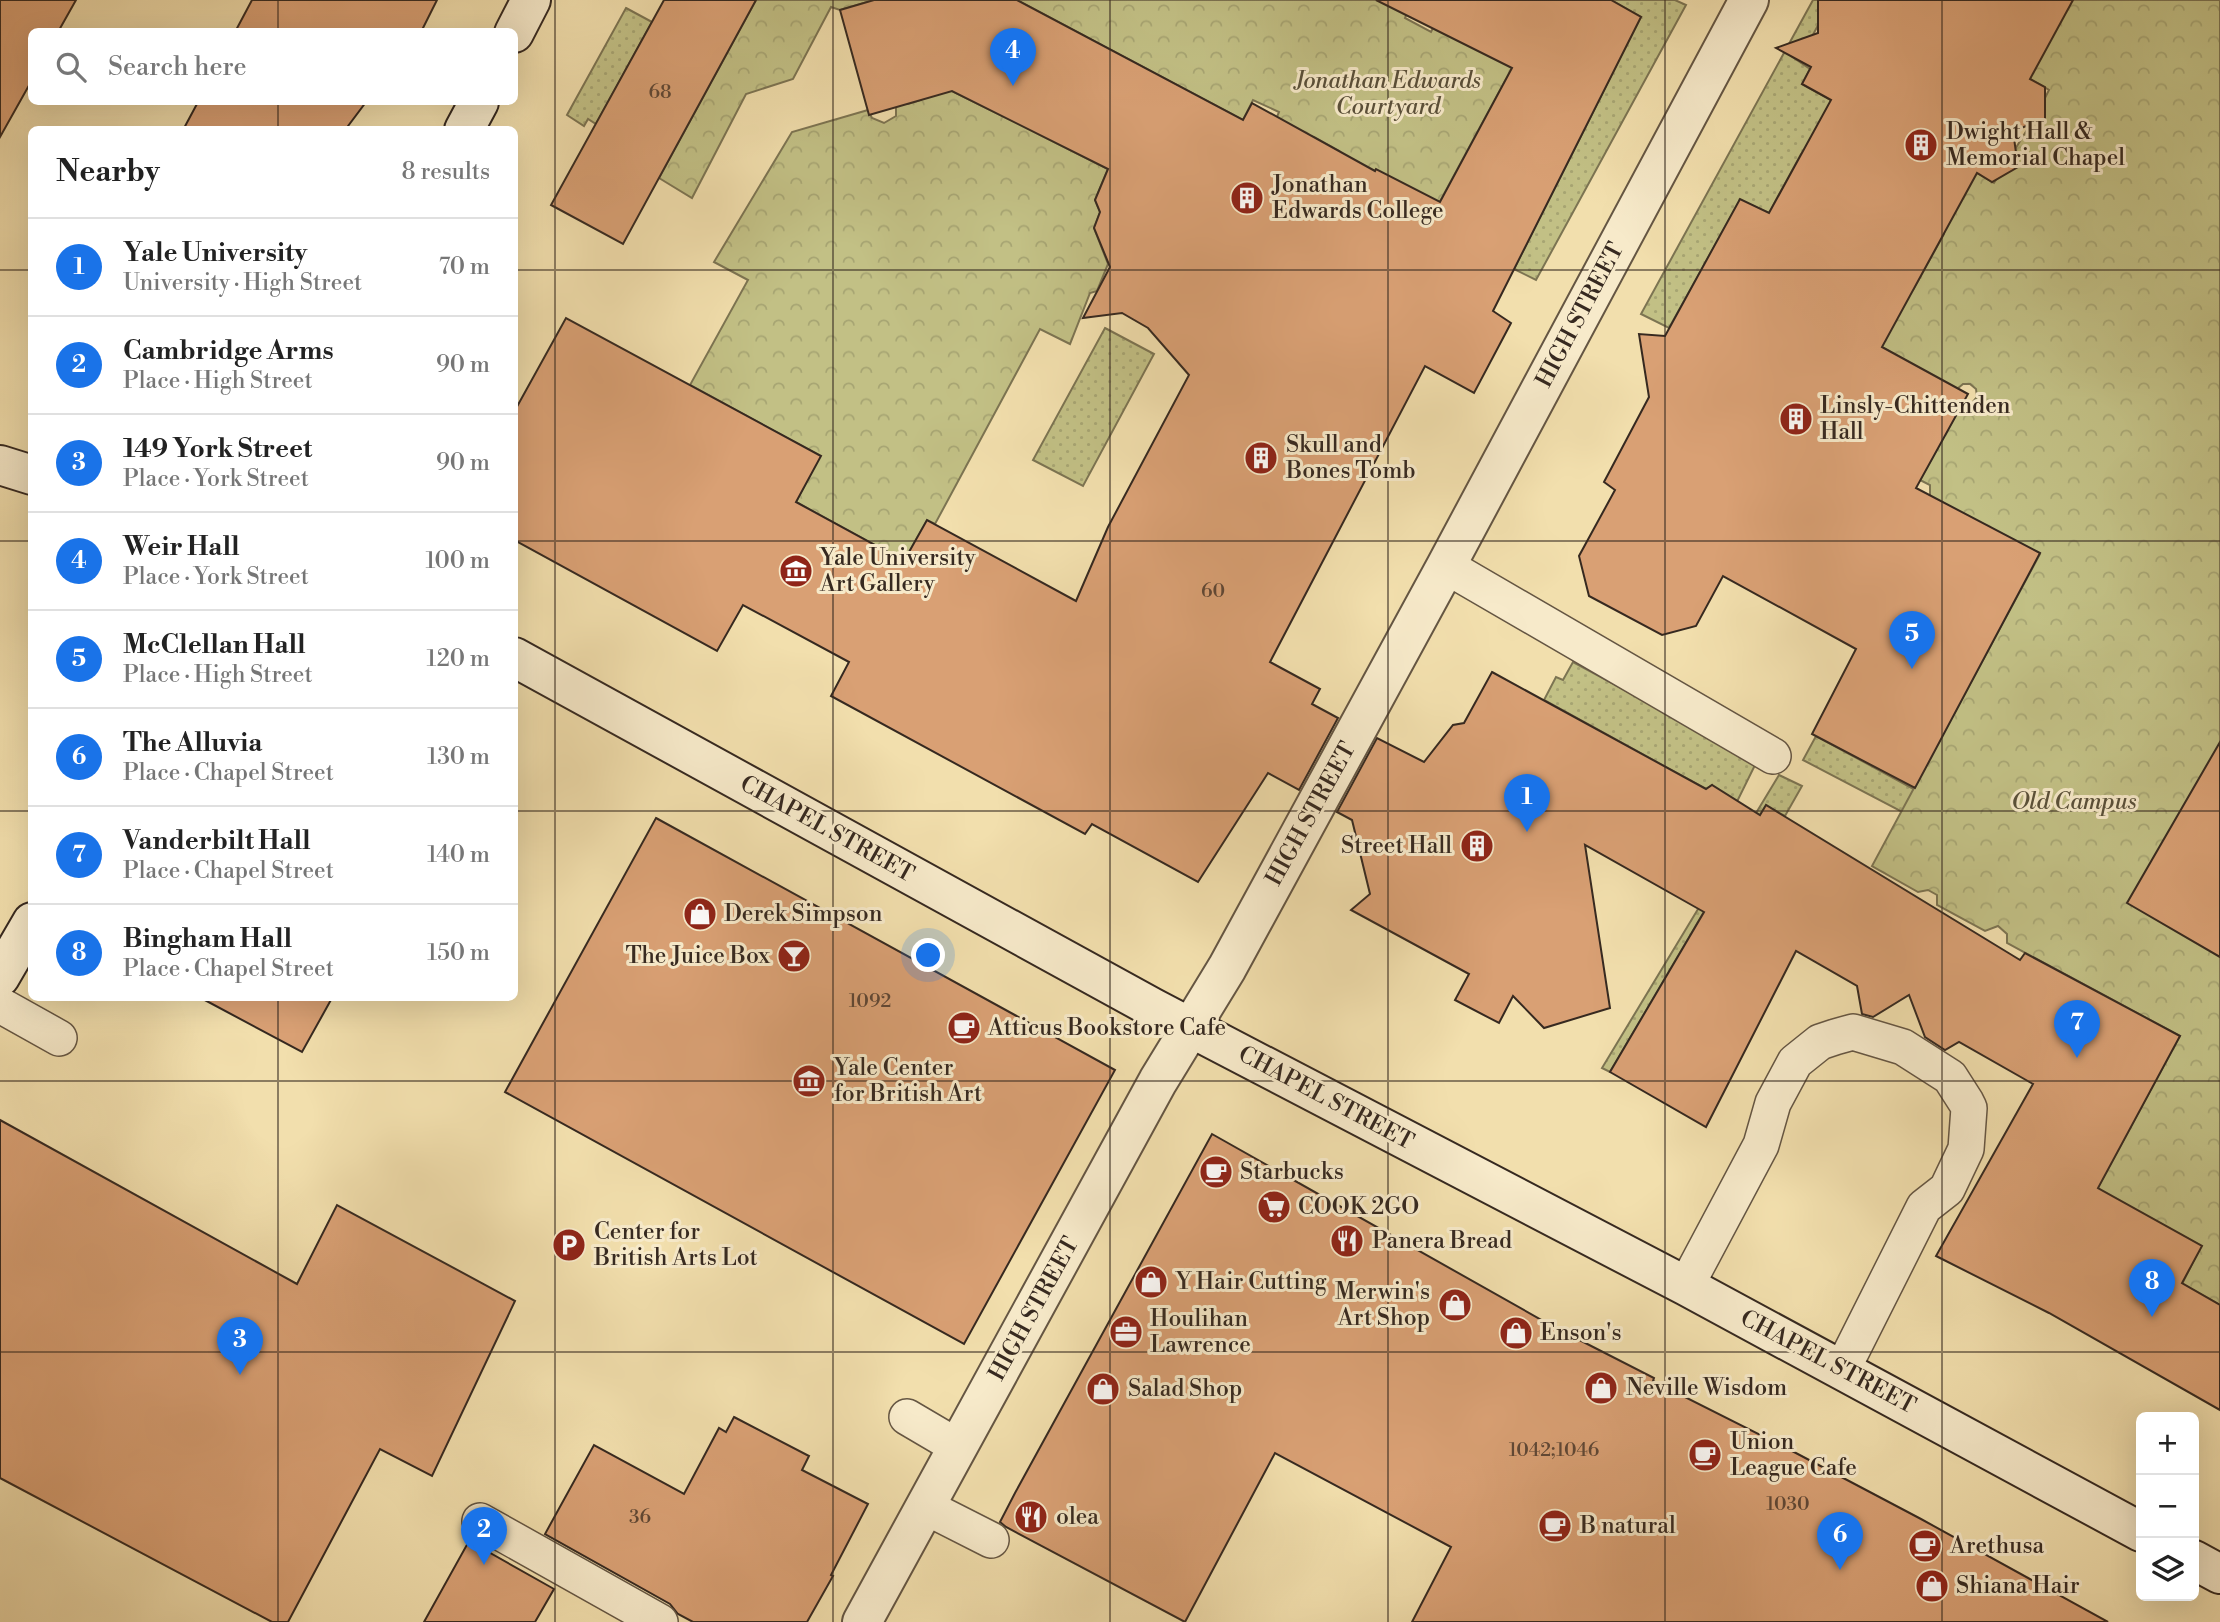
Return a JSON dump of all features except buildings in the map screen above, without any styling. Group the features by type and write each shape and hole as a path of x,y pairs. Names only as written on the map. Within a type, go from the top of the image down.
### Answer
{"main road":[{"path":"517,28 531,0"},
{"name":"HIGH STREET","path":"862,1622 1158,1082 1227,968 1749,0"},
{"path":"466,126 477,105"},
{"path":"0,465 28,474"},
{"name":"CHAPEL STREET","path":"518,659 1191,1028 1686,1286 2136,1529"},
{"path":"0,977 28,929"},
{"path":"2199,1563 2220,1574"}],"lane":[{"path":"1446,566 1773,756"},
{"path":"0,1005 59,1038"},
{"path":"1686,1286 1760,1145 1773,1103 1796,1062 1821,1042 1853,1032 1903,1047 1950,1077 1969,1108 1966,1149 1948,1189 1924,1207 1842,1370"},
{"path":"907,1418 958,1447"},
{"path":"926,1507 990,1539"},
{"path":"480,1521 660,1622"}],"green space":[{"path":"756,0 874,0 840,10 831,7 793,79 746,94 692,198 659,178"},
{"name":"Jonathan Edwards Courtyard","path":"1017,0 1386,0 1409,8 1405,18 1431,32 1436,22 1540,16 1431,218 1333,163 1339,151 1314,137 1272,129 1279,112 1253,100 1243,120"},
{"path":"1611,0 1675,0 1686,5 1536,280 1514,269 1641,17"},
{"path":"1813,0 1818,0 1828,7 1809,42 1791,48 1791,56 1810,69 1802,84 1845,108 1801,154 1769,213 1740,200 1669,328 1641,314"},
{"name":"Old Campus","path":"2073,0 2220,0 2220,1305 2182,1284 2201,1246 2097,1189 2180,1036 2007,943 2007,934 1998,926 1985,931 1937,905 1937,895 1928,890 1918,892 1872,866 2040,554 1930,497 1930,485 1920,480 1962,404 1972,403 1977,397 1976,389 1970,384 1963,384 1957,389 1861,336 1830,246 1913,290 1944,234 1950,157 1994,183 2032,122 2043,118 2045,110 2042,104 2049,90 2000,61"},
{"path":"626,8 652,22 596,124 588,119 584,126 567,115"},
{"path":"938,84 1108,169 1095,200 1100,212 1094,228 1108,264 1097,291 1090,293 1070,344 1040,329 935,524 927,520 904,561 796,502 820,456 690,385 748,280 714,262 792,132 868,110 872,118 884,123 896,116 896,101 908,104 921,100 927,89"},
{"path":"1105,328 1154,354 1083,486 1033,460"},
{"path":"1573,662 1757,761 1726,824 1712,785 1706,789 1544,700 1556,677 1563,680"},
{"path":"1816,736 1921,793 1908,815 1803,760"},
{"path":"1779,775 1802,786 1785,816 1766,806 1610,1072 1602,1068"}],"place":[{"name":"Weir Hall","path":"1013,86"},
{"name":"Dwight Hall & Memorial Chapel","path":"1921,145"},
{"name":"Jonathan Edwards College","path":"1247,198"},
{"name":"Linsly-Chittenden Hall","path":"1796,419"},
{"name":"Skull and Bones Tomb","path":"1261,458"},
{"name":"Yale University Art Gallery","path":"796,571"},
{"name":"McClellan Hall","path":"1912,669"},
{"name":"Yale University","path":"1527,832"},
{"name":"Street Hall","path":"1477,846"},
{"name":"Derek Simpson","path":"700,914"},
{"name":"The Juice Box","path":"794,956"},
{"name":"Atticus Bookstore Cafe","path":"964,1028"},
{"name":"Vanderbilt Hall","path":"2077,1058"},
{"name":"Yale Center for British Art","path":"809,1081"},
{"name":"Starbucks","path":"1216,1172"},
{"name":"COOK 2GO","path":"1274,1207"},
{"name":"Panera Bread","path":"1347,1241"},
{"name":"Center for British Arts Lot","path":"569,1245"},
{"name":"Y Hair Cutting","path":"1151,1282"},
{"name":"Merwin's Art Shop","path":"1455,1305"},
{"name":"Bingham Hall","path":"2152,1317"},
{"name":"Houlihan Lawrence","path":"1126,1332"},
{"name":"Enson's","path":"1516,1333"},
{"name":"149 York Street","path":"240,1375"},
{"name":"Neville Wisdom","path":"1601,1388"},
{"name":"Salad Shop","path":"1103,1389"},
{"name":"Union League Cafe","path":"1705,1455"},
{"name":"olea","path":"1031,1517"},
{"name":"B natural","path":"1555,1526"},
{"name":"Arethusa","path":"1925,1546"},
{"name":"Cambridge Arms","path":"484,1565"},
{"name":"The Alluvia","path":"1840,1570"},
{"name":"Shiana Hair","path":"1932,1586"}]}
